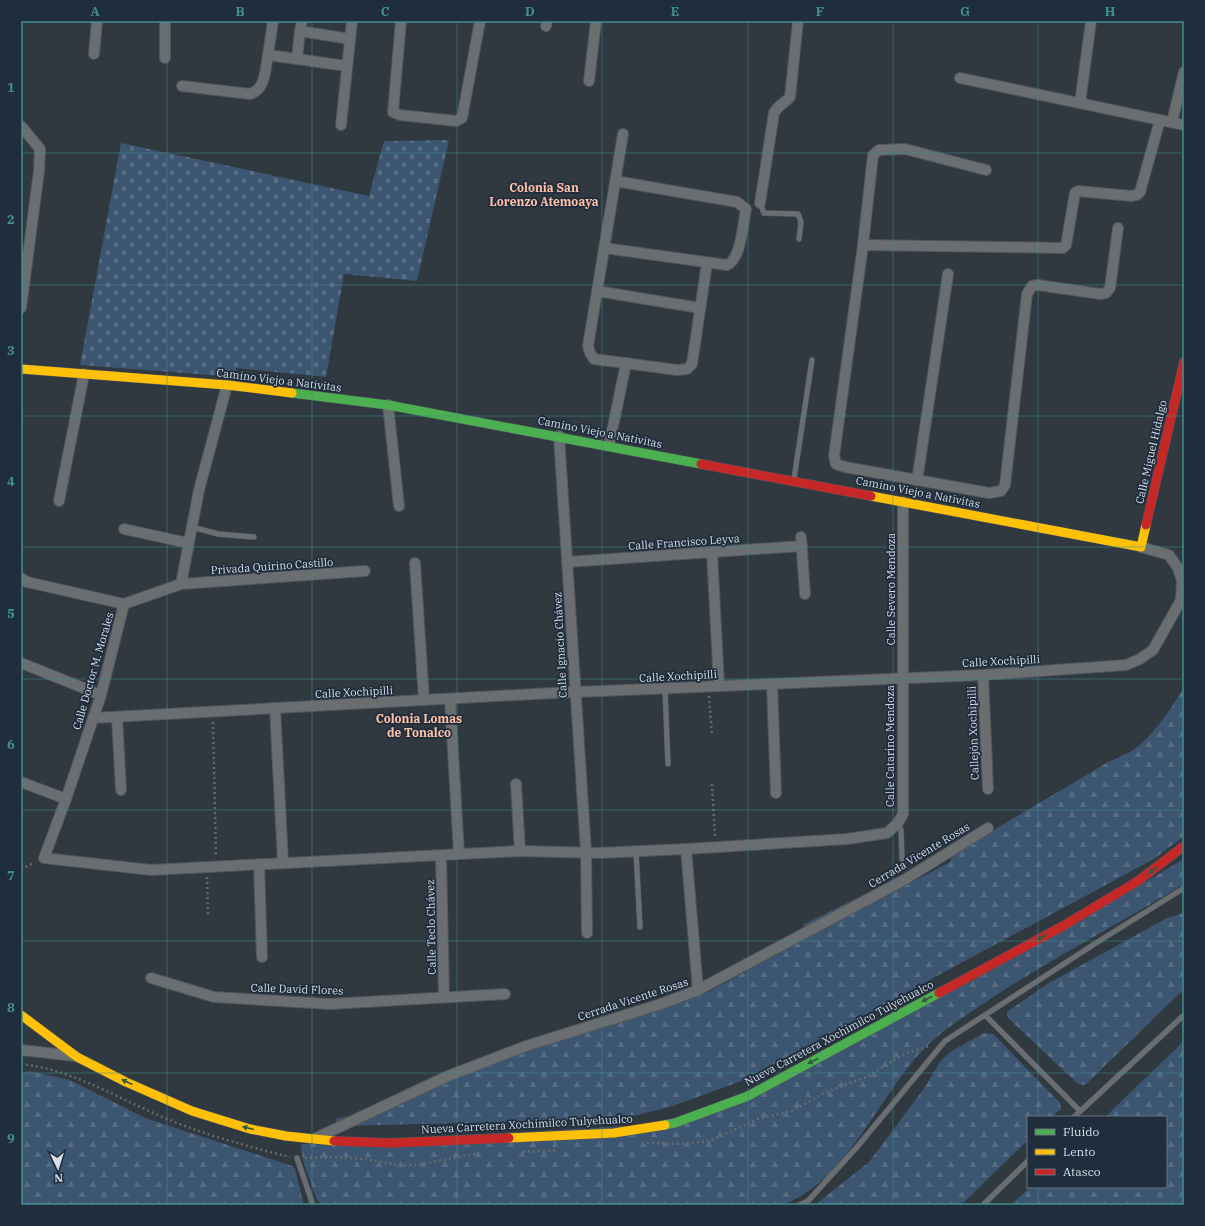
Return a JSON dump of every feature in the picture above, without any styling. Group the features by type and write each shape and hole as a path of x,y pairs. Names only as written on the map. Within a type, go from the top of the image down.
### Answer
{"street":[{"path":"94,54 97,21"},
{"path":"165,58 166,21"},
{"path":"182,86 250,94 256,92 261,88 273,21"},
{"path":"341,125 352,21"},
{"path":"401,21 393,112 400,116 456,121 462,118 480,21"},
{"path":"589,81 596,21"},
{"path":"760,203 774,113 778,105 787,101 790,97 798,21"},
{"path":"1080,103 1090,21"},
{"path":"297,59 301,26 350,39"},
{"path":"268,55 347,66"},
{"path":"1172,122 1184,72"},
{"path":"960,78 1184,125"},
{"path":"863,246 1063,248 1066,245 1075,193 1078,191 1131,196 1137,195 1140,192 1160,120"},
{"path":"21,126 24,127 40,149 21,308"},
{"path":"623,134 588,346 594,359 677,370 687,369 692,364 707,263"},
{"path":"986,170 905,149 879,150 873,155 863,246 834,456 836,464 917,481 990,493 1001,491 1005,485 1027,294 1032,286 1038,285 1100,294 1106,292 1110,288 1118,228"},
{"path":"604,248 727,266 732,264 737,255 746,209 737,202 615,181"},
{"path":"917,481 948,274"},
{"path":"596,291 700,308"},
{"name":"Calle Miguel Hidalgo","path":"1141,547 1184,362"},
{"path":"609,446 626,363"},
{"name":"Camino Viejo a Nativitas","path":"21,369 227,385 388,405 559,436 1141,547 1168,555"},
{"path":"59,501 84,374"},
{"path":"181,584 199,490 227,385"},
{"path":"388,405 399,506"},
{"name":"Calle Ignacio Chávez","path":"559,436 574,692 586,852 587,933"},
{"name":"Calle Severo Mendoza","path":"902,677 903,502"},
{"path":"124,529 188,543"},
{"name":"Calle Francisco Leyva","path":"567,562 712,552 802,542 805,594"},
{"path":"712,552 714,686"},
{"name":"Calle Xochipilli","path":"93,718 450,698 902,677 983,675 1126,666 1140,660 1154,650 1181,600 1182,581 1178,568 1168,555"},
{"path":"415,563 424,700"},
{"name":"Privada Quirino Castillo","path":"181,584 365,571"},
{"path":"21,578 27,582 124,604"},
{"name":"Calle Doctor M. Morales","path":"44,858 66,799 101,695 124,604 181,584"},
{"path":"21,663 101,695"},
{"name":"Callejón Xochipilli","path":"983,675 988,789"},
{"name":"Calle Catarino Mendoza","path":"716,847 846,839 887,833 898,823 903,814 902,677"},
{"path":"772,684 776,793"},
{"path":"450,698 459,854"},
{"path":"275,708 282,862"},
{"path":"117,717 121,790"},
{"path":"21,782 66,799"},
{"path":"516,784 520,851"},
{"name":"Cerrada Vicente Rosas","path":"314,1139 448,1076 526,1046 658,1005 698,990 904,880 988,828"},
{"name":"Nueva Carretera Xochimilco Tulyehualco","path":"21,1015 77,1057 126,1082 192,1111 250,1129 314,1139 391,1143 614,1133 644,1129 675,1123 715,1110 748,1096 1063,926 1138,881 1184,846"},
{"path":"44,858 152,870 282,862 442,856 520,851 636,851 716,847"},
{"path":"686,849 698,990"},
{"name":"Calle Teclo Chávez","path":"442,856 444,997"},
{"path":"259,864 262,957"},
{"name":"Calle David Flores","path":"151,978 214,997 277,1002 330,1004 505,994"},
{"path":"21,1050 77,1057"}],"lane":[{"path":"760,203 764,213 798,214 801,222 799,239"},
{"path":"794,481 812,360"},
{"path":"192,527 218,534 254,537"},
{"path":"666,688 668,764"},
{"path":"898,823 901,830 902,859"},
{"path":"636,851 640,927"},
{"path":"799,1205 808,1201 857,1146 944,1041 1184,888"},
{"path":"985,1014 1080,1112"},
{"path":"1075,1116 1184,1015"},
{"path":"297,1158 313,1205"},
{"path":"983,1205 1027,1162"}],"path":[{"path":"712,736 714,686"},
{"path":"208,915 211,867 213,711"},
{"path":"712,784 716,847"},
{"path":"21,869 44,858"}],"green space":[{"path":"449,140 417,281 344,274 326,377 236,368 236,377 80,365 121,143 369,196 384,141"},
{"path":"1184,687 1184,836 1154,859 744,1080 673,1106 638,1115 591,1120 335,1126 337,1118 351,1116 455,1067 540,1039 613,1025 708,992 809,937 803,925 893,880 897,890 950,862 952,856 989,833 1103,765 1134,749 1160,724"},
{"path":"1184,859 1184,884 1015,983 945,1030 920,1053 904,1072 859,1138 825,1178 805,1194 783,1205 321,1205 317,1200 303,1161 301,1144 685,1123 1120,897"},
{"path":"1184,913 1184,989 1085,1085 1078,1084 1008,1018 1007,1012 1047,984 1167,918"},
{"path":"984,1033 993,1034 1060,1103 1061,1109 1053,1116 1027,1116 1027,1141 961,1205 815,1205 869,1162 925,1087 939,1063 950,1052"},
{"path":"1184,1041 1184,1205 1011,1205 1029,1188 1167,1188 1167,1116 1106,1116"},
{"path":"30,1071 70,1080 145,1118 292,1166 295,1169 304,1205 21,1205 21,1073"}],"traffic: fast":[{"path":"292,393 388,405 701,464"},
{"path":"665,1125 675,1123 748,1096 939,993"}],"traffic: slow":[{"path":"21,369 227,385 292,393"},
{"path":"871,496 1141,547 1146,525"},
{"path":"21,1015 77,1057 126,1082 192,1111 250,1129 286,1136 334,1141"},
{"path":"509,1138 614,1133 665,1125"}],"traffic: jam":[{"path":"1146,525 1184,362"},
{"path":"701,464 871,496"},
{"path":"939,993 1063,926 1138,881 1184,846"},
{"path":"334,1141 391,1143 509,1138"}],"district":[{"name":"Colonia San Lorenzo Atemoaya","path":"544,195"},
{"name":"Colonia Lomas de Tonalco","path":"419,726"}]}
